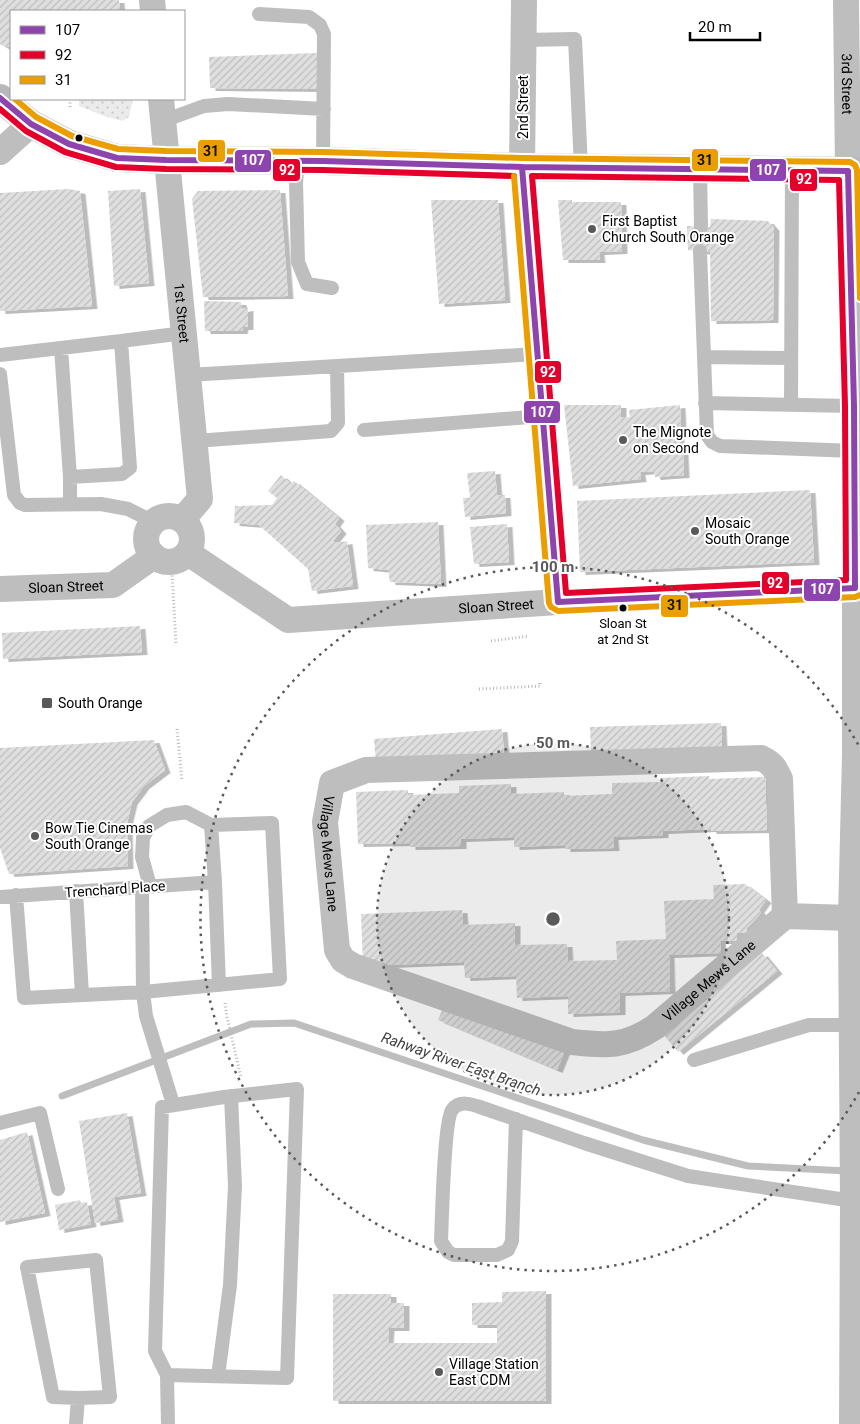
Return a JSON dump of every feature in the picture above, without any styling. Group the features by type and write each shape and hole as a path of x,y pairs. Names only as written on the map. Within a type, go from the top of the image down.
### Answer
{"main road":[{"path":"0,98 32,124 69,144 117,158 311,161 522,168 854,171"}],"street":[{"name":"2nd Street","path":"524,0 522,168 558,602"},
{"name":"3rd Street","path":"846,0 854,171 854,451 858,511 855,588 857,795 851,1024 856,1098 852,1126 852,1424"},
{"name":"1st Street","path":"162,110 200,499 182,520"},
{"path":"0,152 32,124"},
{"path":"164,516 172,516 182,520 190,530 192,544 171,557 148,547 147,532 154,522 164,516"},
{"name":"Sloan Street","path":"0,589 113,585 171,557 288,620 558,602 855,588"},
{"name":"Village Mews Lane","path":"761,758 770,762 776,769 780,779 785,916 655,1027 644,1034 627,1042 604,1045 572,1042 353,966 343,960 337,950 325,822 332,783 366,770 761,758"},
{"path":"785,916 855,918"}],"lane":[{"path":"259,14 309,17 320,25 324,34 324,109 311,161 296,182 298,262 307,284 332,288"},
{"path":"523,40 575,39 581,168"},
{"path":"162,110 228,104 324,109"},
{"path":"700,169 701,226"},
{"path":"791,405 792,169"},
{"path":"700,251 707,436 712,442 720,446 854,451"},
{"path":"0,355 184,333"},
{"path":"70,478 122,474 130,468 121,341"},
{"path":"61,348 70,504"},
{"path":"188,375 537,354"},
{"path":"704,357 790,358"},
{"path":"195,440 331,431 338,423 337,366"},
{"path":"0,374 14,495 20,503 25,505 101,504 128,508 154,522"},
{"path":"706,403 854,406"},
{"path":"364,430 542,416"},
{"path":"16,896 24,998 143,992 280,980 272,823 210,825 186,812 167,815 149,826 143,838 142,857 146,887 143,992 146,1016 173,1104"},
{"path":"210,825 215,882 219,985"},
{"name":"Trenchard Place","path":"0,898 215,882"},
{"path":"76,891 82,995"},
{"path":"694,1060 809,1025 851,1024"},
{"path":"167,1375 287,1378 297,1089 231,1096 162,1107 154,1351 167,1375 168,1424"},
{"path":"218,1376 230,1285 235,1186 231,1096"},
{"path":"516,1119 512,1241 508,1250 497,1255 454,1255 448,1252 441,1241 447,1130 452,1110 460,1104 467,1103 516,1119 688,1176 853,1199"},
{"path":"0,1123 40,1113 58,1189"},
{"path":"96,1260 110,1397 78,1398 53,1397 27,1267 96,1260"},
{"path":"76,1424 78,1398"}],"path":[{"path":"70,100 70,107"},
{"path":"171,557 176,644"},
{"path":"491,641 529,636"},
{"path":"479,690 540,686 540,683"},
{"path":"177,729 182,781"},
{"path":"227,1018 245,1095"}],"shaded area":[{"path":"79,100 133,100 129,117 122,121 79,106"}],"building":[{"path":"0,0 119,0 120,10 10,10 10,47 0,44"},
{"path":"317,53 318,89 210,88 209,57"},
{"path":"69,189 80,191 92,306 0,311 0,193"},
{"path":"140,189 149,283 114,286 108,191"},
{"path":"280,190 288,296 203,297 192,199 198,191"},
{"path":"431,200 498,200 505,300 439,304"},
{"path":"558,200 572,200 572,202 621,202 622,251 599,252 600,260 563,260"},
{"path":"711,219 768,221 774,228 773,320 711,321 710,252 688,250 687,226 710,227"},
{"path":"204,301 241,302 242,309 248,308 248,327 243,327 242,331 205,331"},
{"name":"The Mignote on Second","path":"564,405 621,405 621,418 630,417 629,410 680,405 681,427 678,428 680,452 683,451 684,475 655,477 654,471 640,472 641,479 573,486"},
{"path":"495,471 497,495 505,495 506,513 465,517 463,498 475,497 470,497 467,473"},
{"path":"281,475 291,484 294,481 339,518 335,524 341,531 333,541 335,543 347,541 353,586 312,591 308,569 259,525 234,523 235,506 272,505 277,498 268,491"},
{"name":"Mosaic South Orange","path":"810,490 814,562 580,572 577,501"},
{"path":"438,522 441,584 390,582 388,570 368,568 366,525"},
{"path":"507,524 509,562 474,564 470,527"},
{"name":"South Orange","path":"140,626 142,652 3,659 2,633"},
{"path":"721,723 722,747 591,751 590,727"},
{"path":"502,729 504,753 376,763 374,739"},
{"path":"154,740 165,770 144,786 132,802 127,823 128,866 9,874 0,848 0,748"},
{"path":"709,776 709,779 765,777 767,830 711,831 711,829 663,831 663,835 613,837 614,848 565,849 565,845 514,847 514,837 461,839 461,846 410,847 410,843 358,844 356,792 408,790 408,795 459,793 459,786 511,784 511,794 564,792 564,796 612,794 612,783 660,782 660,778"},
{"path":"745,884 766,900 759,910 761,913 747,928 747,932 737,933 737,941 720,941 721,953 669,955 670,991 620,993 620,1012 568,1014 568,996 517,998 516,976 465,978 464,962 363,966 361,914 462,910 463,925 515,923 515,945 567,944 568,961 617,960 616,941 666,939 664,901 714,899 713,885"},
{"path":"762,953 777,971 678,1052 663,1034"},
{"path":"447,998 566,1048 557,1070 438,1020"},
{"path":"127,1113 141,1193 114,1197 118,1219 95,1223 79,1121"},
{"path":"27,1132 45,1213 0,1222 0,1140"},
{"path":"80,1200 81,1203 87,1202 91,1224 59,1230 55,1205"},
{"name":"Village Station East CDM","path":"546,1291 546,1401 333,1401 333,1294 391,1294 391,1303 404,1303 404,1328 389,1328 388,1343 497,1343 497,1325 472,1325 472,1303 502,1302 502,1292"}],"waterway":[{"name":"Rahway River East Branch","path":"62,1096 251,1024 294,1023 643,1140 748,1166 848,1171"}],"transit line":[{"name":"107","path":"0,98 31,124 69,144 117,158 323,161 522,167"},
{"name":"31","path":"16,100 36,117 72,136 118,149 323,152 522,158 850,162 855,165 857,170 860,298"},
{"name":"92","path":"0,109 26,131 65,152 116,167 323,170 514,176"},
{"name":"107","path":"522,167 848,171 854,406 855,588 558,602 522,167"},
{"name":"31","path":"514,176 549,603 551,607 558,611 855,597 860,595"},
{"name":"92","path":"532,176 839,180 845,406 846,580 566,593 532,176"}],"place":[{"name":"First Baptist Church South Orange","path":"592,229"},
{"name":"The Mignote on Second","path":"623,440"},
{"name":"Mosaic South Orange","path":"695,531"},
{"name":"Sloan St at 2nd St","path":"623,608"},
{"name":"South Orange","path":"47,703"},
{"name":"Bow Tie Cinemas South Orange","path":"35,836"},
{"name":"Village Station East CDM","path":"439,1372"}]}
